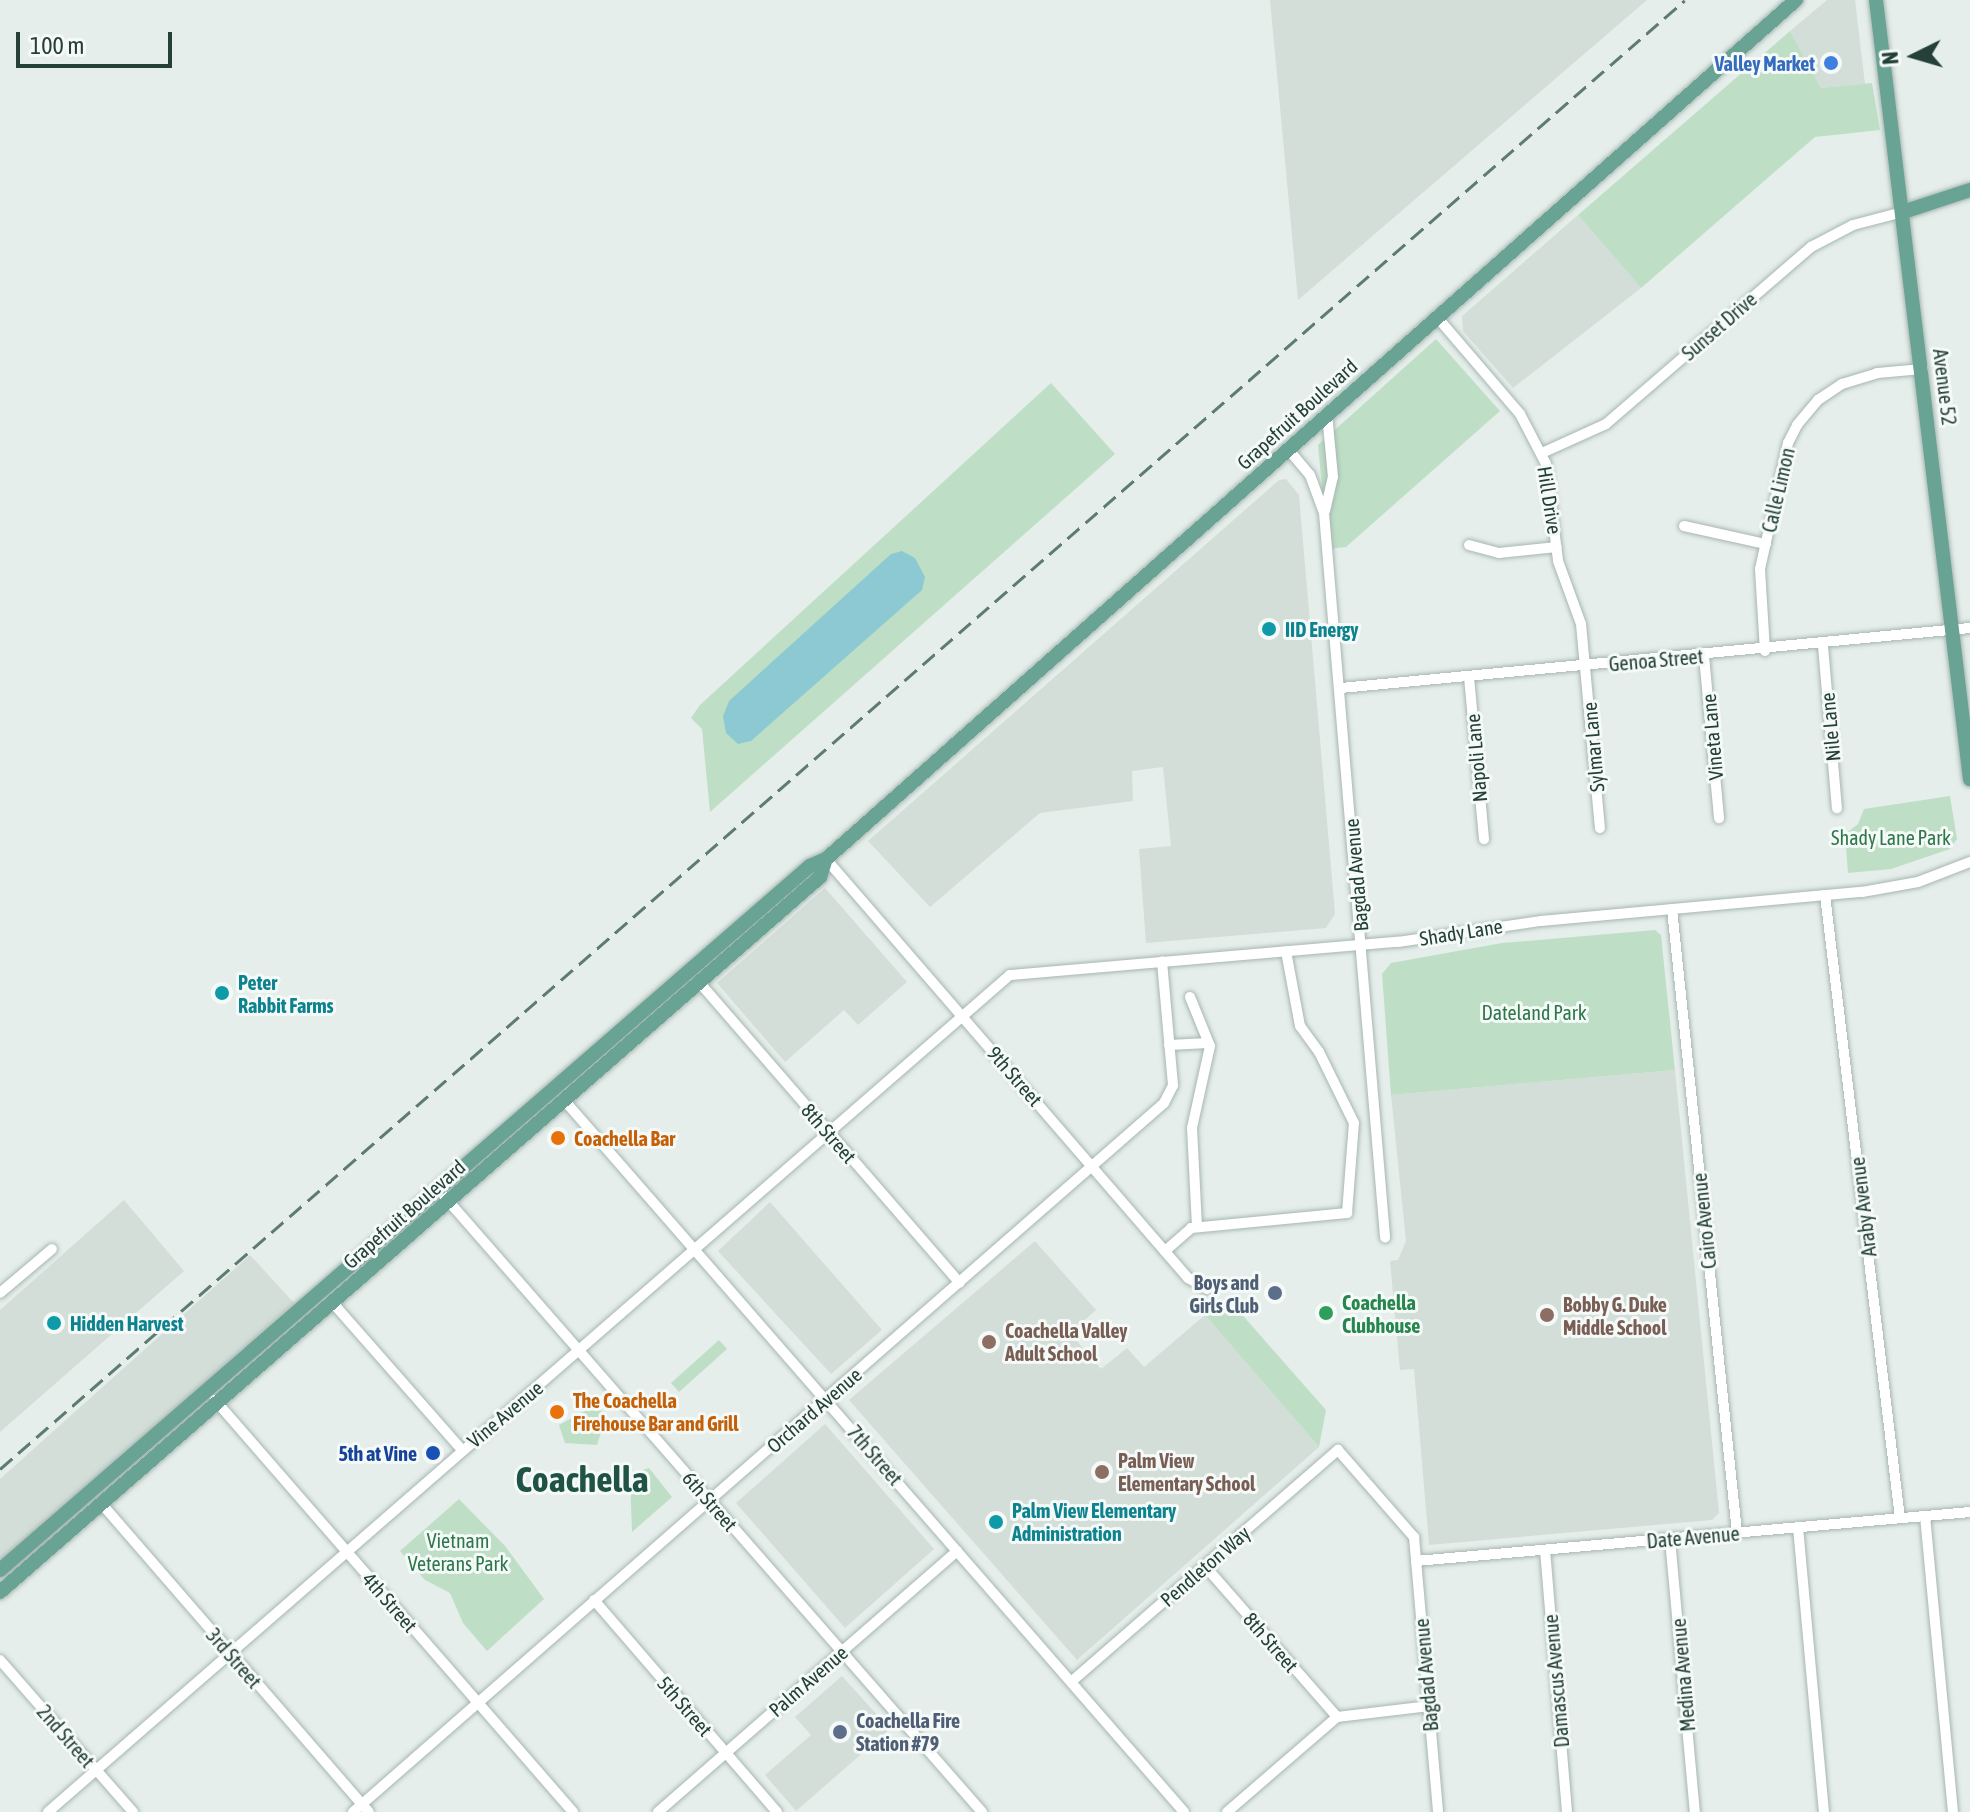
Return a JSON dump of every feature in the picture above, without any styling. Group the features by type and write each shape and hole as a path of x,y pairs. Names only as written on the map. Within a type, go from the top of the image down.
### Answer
{"main road":[{"name":"Grapefruit Boulevard","path":"0,1592 101,1503 438,1188 799,875 826,859 1796,0"},
{"name":"Avenue 52","path":"1877,5 1923,369 1962,630 1970,779"},
{"path":"1903,212 1970,190"},
{"name":"Grapefruit Boulevard","path":"0,1570 332,1302 820,877 826,859"}],"street":[{"name":"Sunset Drive","path":"1542,453 1606,424 1811,247 1853,225 1903,212"},
{"name":"Hill Drive","path":"1437,317 1520,414 1542,453 1553,498 1557,547 1565,587 1581,624 1586,666"},
{"name":"Calle Limon","path":"1765,651 1759,584 1788,443 1808,411 1829,391 1858,378 1923,369"},
{"name":"Bagdad Avenue","path":"1324,513 1333,477 1327,414"},
{"name":"Bagdad Avenue","path":"1288,449 1315,484 1324,513 1385,1237"},
{"path":"1684,526 1766,544"},
{"path":"1469,545 1499,553 1557,547"},
{"name":"Genoa Street","path":"1341,688 1823,646 1962,630"},
{"name":"Nile Lane","path":"1823,646 1837,808"},
{"name":"Vineta Lane","path":"1704,656 1719,818"},
{"name":"Sylmar Lane","path":"1586,666 1600,828"},
{"name":"Napoli Lane","path":"1469,677 1484,839"},
{"name":"9th Street","path":"826,859 1188,1278 1207,1289"},
{"name":"Shady Lane","path":"962,1015 1010,975 1362,945 1897,887 1970,862"},
{"name":"Araby Avenue","path":"1825,895 1900,1518"},
{"name":"Cairo Avenue","path":"1672,909 1737,1533"},
{"path":"1165,1251 1197,1227 1347,1213 1354,1123 1319,1052 1300,1026 1286,951"},
{"name":"Orchard Avenue","path":"353,1812 365,1808 594,1600 827,1400 1168,1099 1173,1085 1162,961"},
{"name":"8th Street","path":"699,982 960,1283"},
{"path":"1190,997 1208,1043 1191,1143 1197,1227"},
{"name":"Vine Avenue","path":"48,1812 962,1015"},
{"path":"1169,1045 1208,1043"},
{"name":"7th Street","path":"564,1100 1184,1812"},
{"name":"6th Street","path":"438,1188 982,1812"},
{"path":"0,1293 52,1249"},
{"path":"332,1302 462,1450"},
{"name":"4th Street","path":"213,1397 573,1812"},
{"name":"Bagdad Avenue","path":"1338,1450 1414,1537 1438,1812"},
{"name":"Pendleton Way","path":"1071,1682 1338,1450"},
{"name":"3rd Street","path":"101,1503 365,1808"},
{"name":"Date Avenue","path":"1416,1561 1970,1512"},
{"path":"1925,1516 1953,1812"},
{"path":"1798,1527 1824,1812"},
{"name":"Medina Avenue","path":"1670,1539 1695,1812"},
{"name":"Damascus Avenue","path":"1545,1550 1567,1812"},
{"name":"Palm Avenue","path":"658,1812 957,1551"},
{"name":"8th Street","path":"1205,1566 1337,1717"},
{"name":"5th Street","path":"594,1600 777,1812"},
{"name":"2nd Street","path":"0,1660 133,1812"},
{"path":"1227,1812 1337,1717 1429,1706"}],"shaded area":[{"path":"1270,0 1647,0 1298,300"},
{"path":"1827,0 1855,0 1865,84 1821,88 1790,31"},
{"path":"1578,215 1641,288 1513,388 1463,331 1462,316"},
{"path":"1286,479 1299,495 1335,914 1326,928 1146,943 1139,849 1171,846 1163,767 1132,771 1133,801 1040,813 930,907 868,841 1279,480"},
{"path":"825,888 907,982 858,1025 844,1010 785,1062 717,983"},
{"name":"Bobby G. Duke Middle School","path":"1675,1070 1719,1513 1712,1520 1429,1545 1414,1369 1400,1370 1390,1261 1398,1260 1406,1241 1391,1095"},
{"path":"124,1200 184,1271 0,1432 0,1310"},
{"path":"770,1202 882,1330 831,1374 718,1251"},
{"name":"Palm View Elementary School","path":"1035,1241 1096,1310 1070,1333 1101,1369 1127,1348 1144,1367 1205,1315 1319,1447 1077,1660 849,1400"},
{"path":"250,1255 294,1303 0,1563 0,1479"},
{"path":"825,1424 934,1549 845,1628 736,1503"},
{"path":"842,1676 890,1729 796,1811 765,1775 811,1735 795,1717"}],"green space":[{"path":"1790,31 1821,88 1872,83 1880,130 1815,137 1641,288 1578,215"},
{"path":"1436,339 1500,411 1346,547 1328,549 1318,445"},
{"path":"1051,383 1115,454 710,812 702,729 691,718 700,705"},
{"name":"Shady Lane Park","path":"1950,796 1957,839 1950,849 1891,869 1848,873 1845,834 1858,824 1864,809"},
{"name":"Dateland Park","path":"1655,930 1661,935 1675,1070 1391,1095 1382,974 1391,963 1502,943"},
{"path":"1230,1301 1326,1410 1319,1447 1205,1315"},
{"path":"719,1340 727,1349 679,1392 671,1383"},
{"path":"596,1405 606,1417 597,1445 565,1443 559,1425"},
{"path":"649,1468 672,1497 632,1532 630,1474"},
{"name":"Vietnam Veterans Park","path":"459,1499 505,1546 544,1599 487,1651 463,1623 450,1593 425,1580 400,1551"}],"water":[{"path":"902,551 915,558 925,577 922,590 751,741 738,744 726,733 723,716 729,701 891,554"}],"railway":[{"path":"0,1469 1685,0"}],"place":[{"name":"Valley Market","path":"1831,63"},
{"name":"IID Energy","path":"1269,629"},
{"name":"Peter Rabbit Farms","path":"222,993"},
{"name":"Coachella Bar","path":"558,1138"},
{"name":"Boys and Girls Club","path":"1275,1293"},
{"name":"Coachella Clubhouse","path":"1326,1313"},
{"name":"Bobby G. Duke Middle School","path":"1547,1315"},
{"name":"Hidden Harvest","path":"54,1323"},
{"name":"Coachella Valley Adult School","path":"989,1342"},
{"name":"The Coachella Firehouse Bar and Grill","path":"557,1412"},
{"name":"5th at Vine","path":"433,1453"},
{"name":"Palm View Elementary School","path":"1102,1472"},
{"name":"Palm View Elementary Administration","path":"996,1522"},
{"name":"Coachella Fire Station #79","path":"840,1732"}],"district":[{"name":"Coachella","path":"582,1480"}]}
